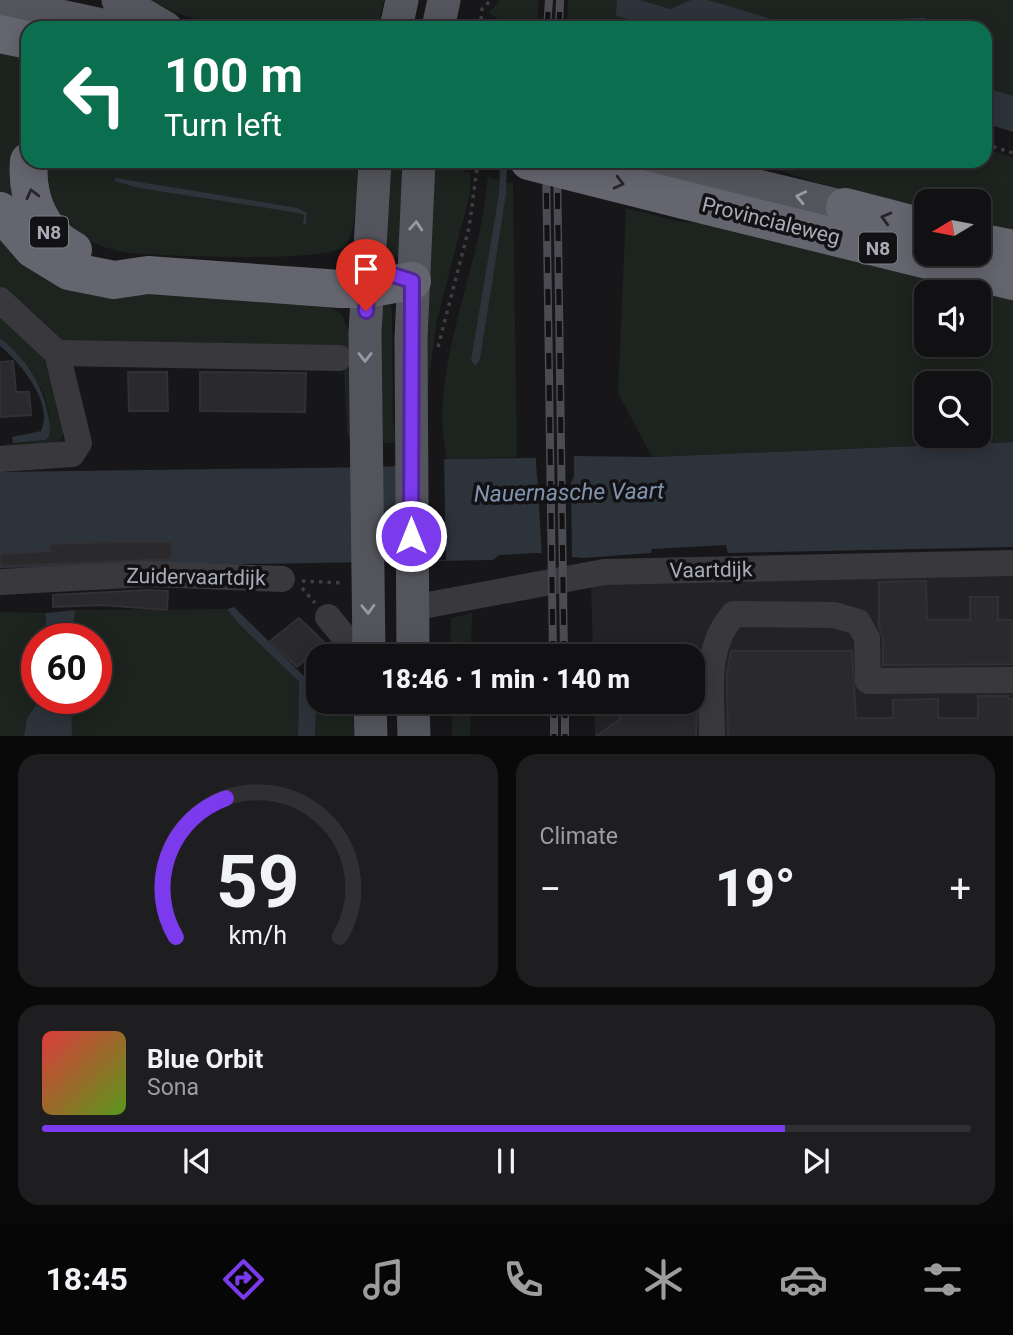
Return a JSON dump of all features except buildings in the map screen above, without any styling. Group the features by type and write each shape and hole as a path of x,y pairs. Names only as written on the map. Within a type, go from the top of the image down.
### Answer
{"highway":[{"path":"0,34 21,38"},
{"name":"N8","path":"29,168 30,189 38,217 49,233 76,251 117,261 148,275 235,279 299,288 367,278 412,281"},
{"name":"Provincialeweg","path":"593,168 675,177 1013,281"},
{"name":"Provincialeweg","path":"845,207 914,225"},
{"path":"0,211 33,249 69,271 114,280 148,275"},
{"path":"991,244 1013,248"}],"main road":[{"path":"118,0 154,21"},
{"path":"398,21 402,0"},
{"path":"440,21 444,0"},
{"path":"0,3 84,21"},
{"path":"367,644 355,572 365,460 367,278 375,168"},
{"path":"412,644 412,281 419,168"},
{"name":"Provincialeweg","path":"675,177 845,207"},
{"path":"414,714 414,736"}],"street":[{"path":"0,300 49,345 79,443 72,454 0,459"},
{"path":"49,345 339,358"},
{"name":"Vaartdijk","path":"412,608 604,572 1013,563"},
{"name":"Zuidervaartdijk","path":"0,582 148,574 289,580"},
{"path":"712,736 713,645 723,626 734,614 834,615 858,622 867,638 868,681 1013,680"},
{"path":"328,617 350,644"}],"path":[{"path":"481,21 482,9 491,0"},
{"path":"992,146 1013,153"},
{"path":"437,350 469,228 477,168"},
{"path":"289,580 355,572"},
{"name":"Zuidervaartdijk","path":"289,580 328,617"}],"shaded area":[{"path":"151,0 384,0 380,21 203,21 174,12"},
{"path":"500,0 539,0 537,21 505,21 489,12"},
{"path":"568,0 1013,0 1013,124 992,118 992,21 649,21 617,16 637,21 567,21"},
{"path":"0,45 21,50 21,155 14,216 0,191"},
{"path":"992,151 1013,157 1013,231 991,225 991,189 914,189 914,206 811,181 773,168 992,168"},
{"path":"47,168 358,168 353,228 346,245 334,251 280,257 130,253 104,247 89,240 68,224 56,207"},
{"path":"388,168 408,168 402,257 383,257"},
{"path":"435,168 451,168 471,173 470,194 437,320 425,406 421,321"},
{"path":"488,177 499,180 499,193 471,362 480,360 507,182 513,183 517,457 447,459 443,432 446,374 483,217"},
{"path":"626,208 678,221 717,225 960,280 914,280 914,357 991,357 991,287 1013,292 1013,442 991,443 991,371 914,371 914,446 652,457 618,393"},
{"path":"0,237 94,291 331,307 342,315 349,331 354,445 347,433 343,351 72,348 0,289"},
{"path":"375,298 390,302 392,310 393,422 399,443 375,443"},
{"path":"0,314 44,357 52,374 64,432 57,447 0,454 0,445 47,440 49,426 45,397 39,383 21,358 0,338"},
{"path":"1013,570 1013,736 595,736 594,714 705,714 705,644 593,644 591,580"},
{"path":"227,609 299,682 298,736 72,736 71,714 112,714 112,623 74,623 75,610"},
{"path":"0,612 46,613 46,623 21,623 21,714 30,714 24,736 0,736"},
{"path":"472,613 471,644 450,644 451,618"},
{"path":"316,714 353,714 355,736 315,736"},
{"path":"451,714 471,714 470,736 452,736"}],"water":[{"path":"617,0 640,0 670,9 691,0 708,0 778,21 636,21 616,16"},
{"path":"992,90 1013,96 1013,132 992,125"},
{"path":"500,168 507,168 506,194 480,360 475,366 471,360 499,193"},
{"path":"115,178 298,208 307,213 306,224 303,224 304,215 299,213 139,188 115,181"},
{"path":"0,338 26,364 43,396 50,429 46,440 13,443 12,437 41,431 43,408 25,372 0,346"},
{"name":"Nauernasche Vaart","path":"1013,442 1013,547 728,553 726,545 652,549 651,553 582,558 537,553 499,555 493,560 0,568 0,472 377,467 422,465 447,459 536,458 537,478 574,476 574,456 652,457 914,446 991,448 991,443"},
{"path":"234,607 306,678 306,714 316,714 315,736 298,736 299,682 227,609"},
{"path":"75,610 74,623 46,623 46,613"},
{"path":"30,714 71,714 72,736 24,736"}],"pier":[{"path":"574,452 574,476 571,483 572,561 542,556 536,454 540,457 540,474 571,473 571,455"},
{"path":"444,459 446,560 411,561 422,462"}],"waterway":[{"path":"906,21 924,20"}],"railway":[{"path":"548,21 549,0"},
{"path":"559,21 560,0"},
{"path":"546,168 553,644"},
{"path":"557,168 564,644"},
{"path":"554,714 554,736"},
{"path":"565,714 565,736"}],"route":[{"path":"366,311 368,267 412,281 411,536"}]}
